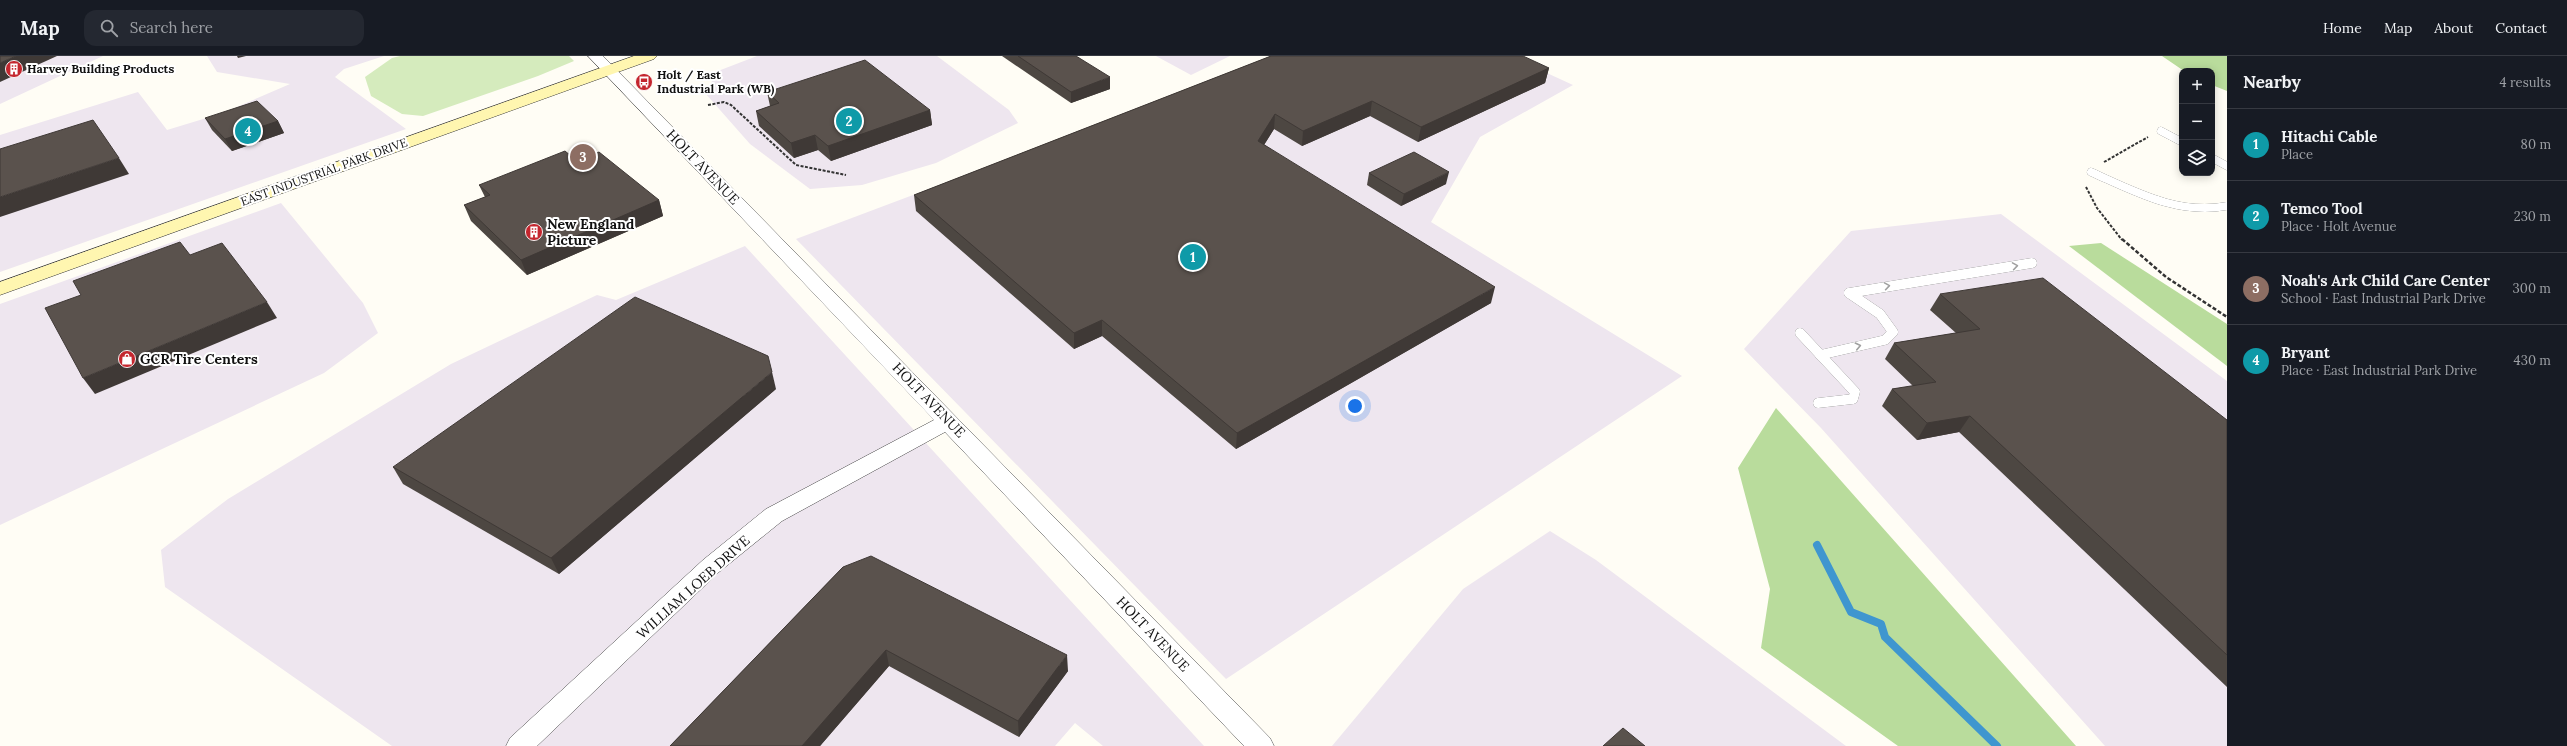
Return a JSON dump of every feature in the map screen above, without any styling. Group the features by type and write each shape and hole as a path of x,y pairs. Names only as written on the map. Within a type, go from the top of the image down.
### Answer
{"street":[{"name":"HOLT AVENUE","path":"595,56 949,421 1261,746"},
{"name":"EAST INDUSTRIAL PARK DRIVE","path":"0,289 648,56"},
{"name":"WILLIAM LOEB DRIVE","path":"520,746 711,566 774,515 949,421"}],"lane":[{"path":"2161,131 2179,140"},
{"path":"2215,160 2227,166"},
{"path":"2091,172 2176,207 2199,211 2227,206"},
{"path":"1820,355 1885,340 1893,332 1887,320 1870,306 1849,293 2032,263"},
{"path":"1800,333 1855,392 1853,399 1818,403"}],"path":[{"path":"708,105 724,102 731,105 796,165 817,171 846,175"},
{"path":"2161,131 2112,155 2091,172 2085,184 2090,198 2116,234 2174,281 2227,317"}],"shaded area":[{"path":"0,56 103,56 0,104"},
{"path":"207,56 384,56 344,69 335,77 406,129 0,272 0,135 138,92 167,130 223,113 290,84 217,72"},
{"path":"757,56 937,56 1009,110 1018,123 936,163 862,185 810,189 750,144 705,93 718,71"},
{"path":"1156,56 1230,56 1191,75"},
{"path":"1283,56 1510,56 1573,85 1480,137 1431,222 1682,376 1226,679 796,239"},
{"path":"281,203 363,303 378,333 324,373 0,525 0,304"},
{"path":"2001,214 2227,381 2227,746 2105,746 1821,428 1744,349 1851,231"},
{"path":"745,246 1204,746 1103,746 1075,723 1055,746 392,746 165,587 161,550 228,499 451,364 597,295 616,300"},
{"path":"1550,531 1596,560 1846,746 1332,746 1463,589"}],"green space":[{"path":"400,56 569,56 574,61 538,76 423,116 402,114 371,96 365,77 392,58"},
{"path":"2162,56 2227,56 2227,91 2215,86 2215,68 2180,68"},
{"path":"2101,243 2227,324 2227,366 2069,246"},
{"path":"1776,408 2076,746 1898,746 1761,648 1770,589 1738,468"}],"building":[{"path":"0,56 16,56 0,63"},
{"path":"1018,56 1076,56 1110,77 1071,92"},
{"path":"1271,56 1523,56 1549,68 1421,127 1372,101 1303,131 1275,114 1258,141 1495,287 1237,433 1102,320 1074,333 914,195"},
{"path":"865,60 930,110 828,146 815,135 791,143 756,111 779,103 767,92"},
{"path":"257,101 278,121 225,139 205,118"},
{"path":"93,120 119,158 0,197 0,149"},
{"path":"565,151 577,161 599,152 659,200 521,260 464,205 490,195 479,185"},
{"path":"1414,152 1449,172 1404,194 1369,173"},
{"name":"GCR Tire Centers","path":"180,242 190,255 222,243 267,302 83,378 45,308 81,295 73,281"},
{"path":"2043,278 2227,420 2227,655 1970,416 1927,423 1892,389 1936,382 1894,343 1980,329 1940,294"},
{"path":"635,297 768,356 772,372 551,558 393,467"},
{"path":"871,556 1067,655 1018,721 886,650 802,746 670,746 843,567"},
{"path":"1623,728 1645,746 1603,746"}],"waterway":[{"path":"1817,545 1851,612 1881,624 1885,637 1997,746"}],"place":[{"name":"Harvey Building Products","path":"14,69"},
{"name":"Holt / East Industrial Park (WB)","path":"644,82"},
{"name":"Temco Tool","path":"849,121"},
{"name":"Bryant","path":"248,131"},
{"name":"Noah's Ark Child Care Center","path":"583,157"},
{"name":"New England Picture","path":"534,232"},
{"name":"Hitachi Cable","path":"1193,257"},
{"name":"GCR Tire Centers","path":"127,359"}]}
